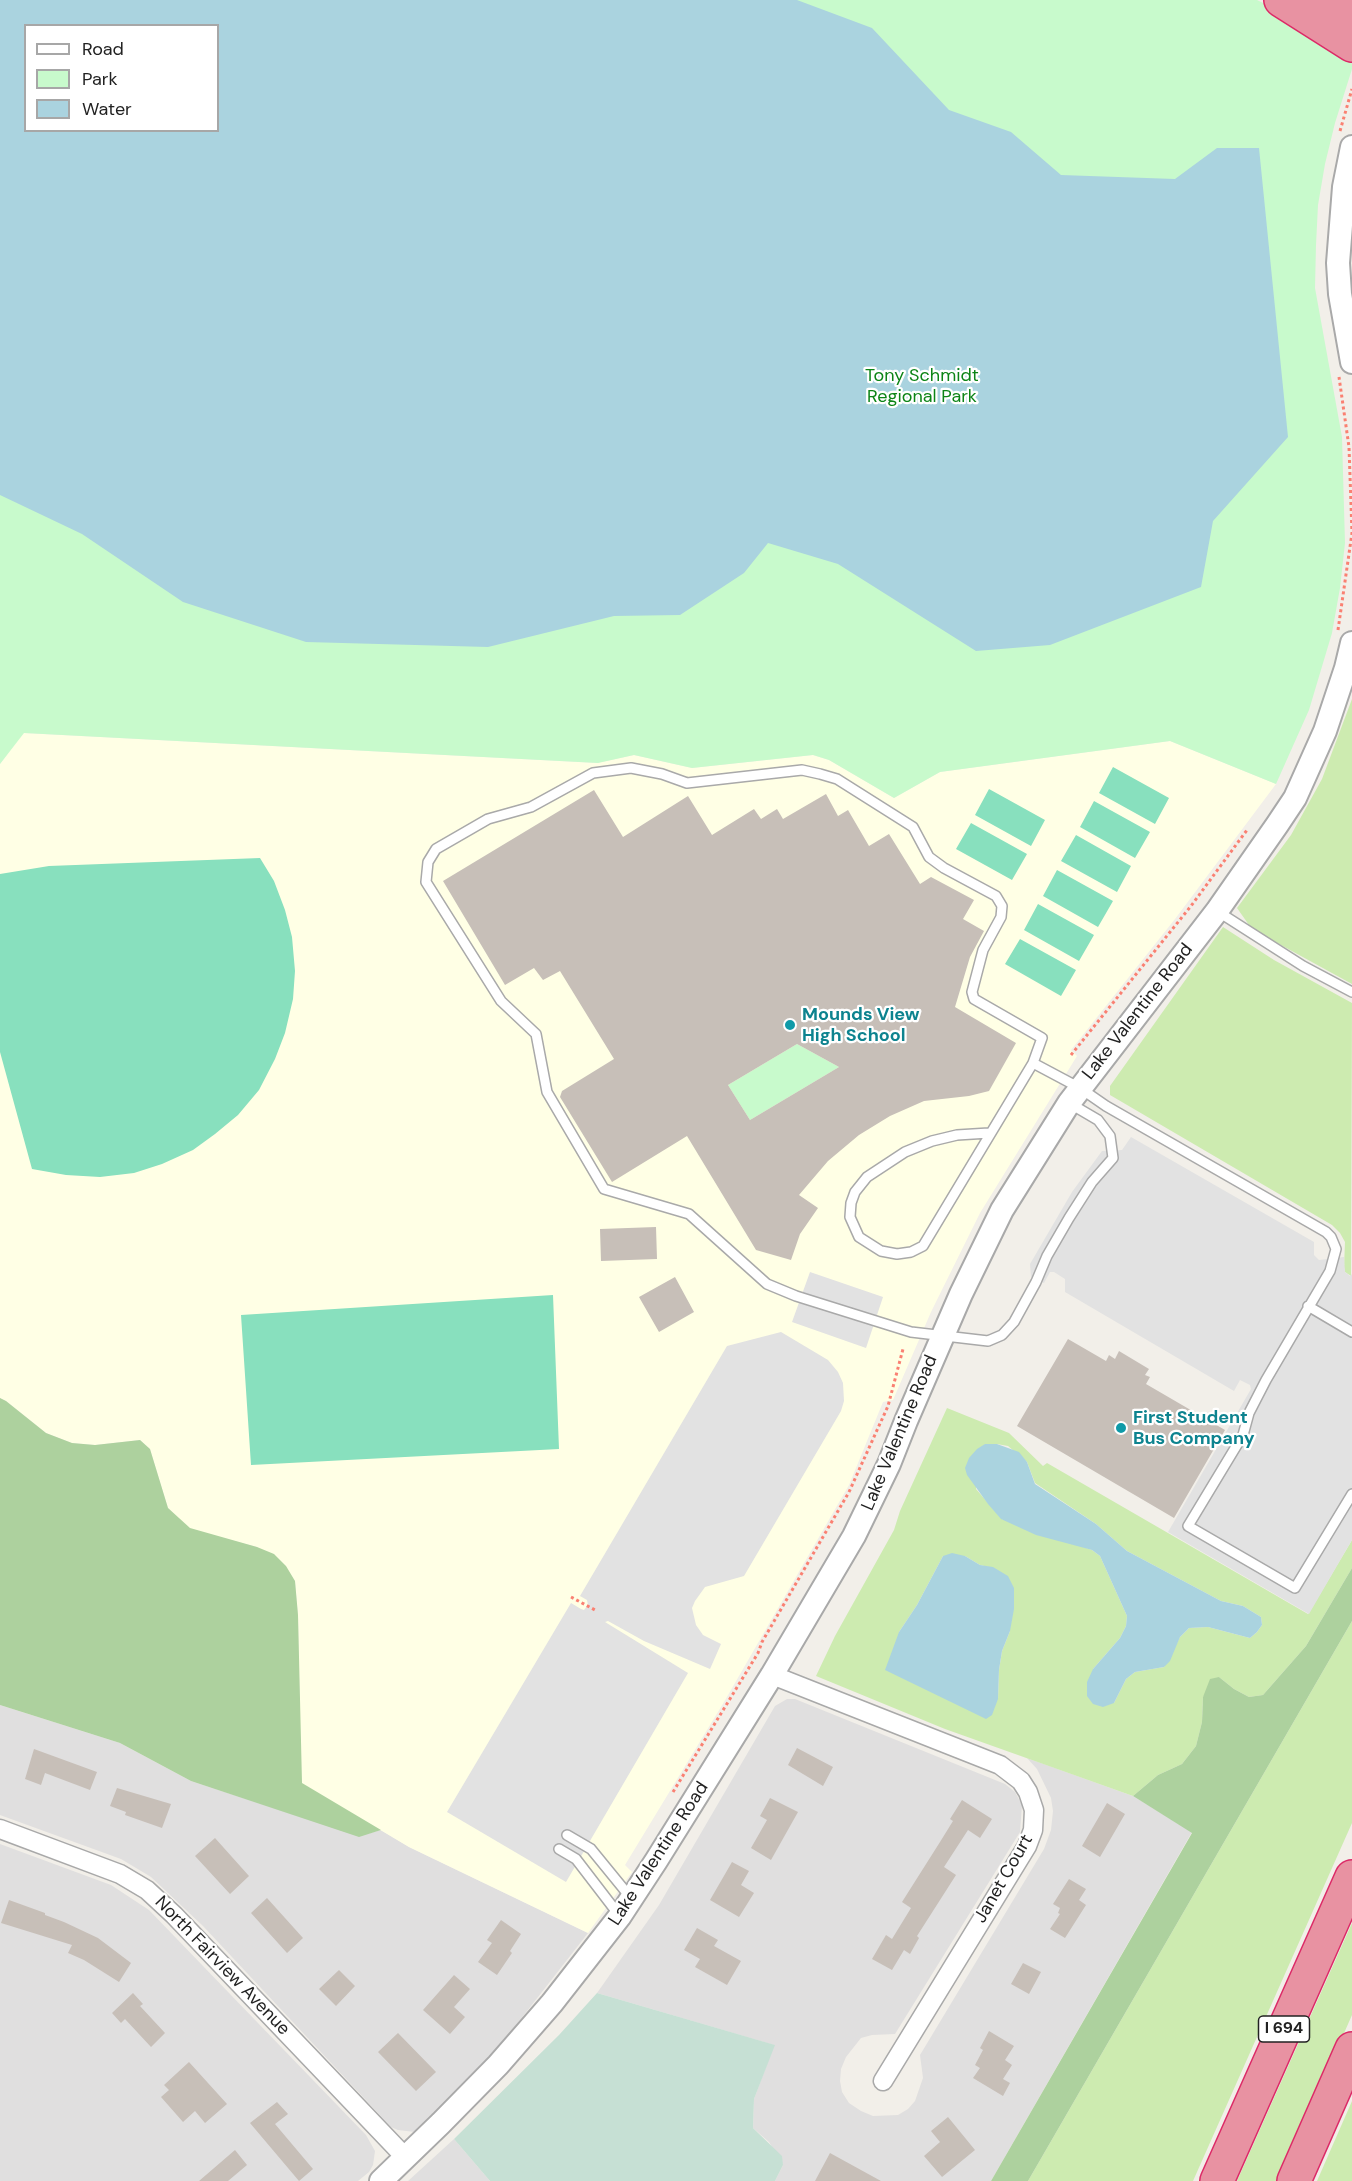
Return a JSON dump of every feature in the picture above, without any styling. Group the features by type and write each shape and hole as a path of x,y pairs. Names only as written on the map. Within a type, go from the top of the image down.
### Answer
{"highway":[{"path":"1281,0 1352,45"},
{"path":"1323,0 1352,14"},
{"name":"I 694","path":"1217,2181 1352,1877"},
{"path":"1294,2181 1352,2049"}],"street":[{"path":"1345,143 1338,263 1345,369"},
{"name":"Lake Valentine Road","path":"381,2181 498,2064 552,2003 626,1907 772,1675 872,1503 943,1334 1002,1210 1074,1095 1217,911 1295,798 1325,731 1346,668 1344,641"},
{"name":"Janet Court","path":"772,1675 1000,1765 1021,1781 1028,1792 1034,1810 1033,1830 1027,1846 883,2081"},
{"name":"North Fairview Avenue","path":"0,1829 120,1874 147,1890 174,1915 406,2158"}],"lane":[{"path":"989,1133 957,1135 932,1140 905,1152 867,1177 855,1192 851,1203 850,1217 859,1237 881,1251 897,1254 911,1252 923,1246 1033,1062 1042,1038 974,999 972,992 983,950 1001,917 1002,906 996,896 944,868 929,857 913,827 837,779 801,770 687,783 662,774 631,768 593,773 531,807 488,819 435,849 428,862 426,882 501,1001 536,1034 547,1092 604,1189 689,1214 767,1284 796,1296 911,1332 988,1341 1002,1335 1014,1322 1047,1256 1092,1182 1113,1158 1110,1136 1098,1120 1074,1095 1033,1062"},
{"path":"1217,911 1303,966 1352,992"},
{"path":"1074,1095 1107,1106 1326,1232 1336,1249 1334,1261 1249,1413 1242,1436 1188,1526 1295,1588 1352,1494"},
{"path":"1308,1306 1352,1332"},
{"path":"567,1835 591,1850 626,1907"},
{"path":"559,1849 576,1859 626,1907"}],"path":[{"path":"1345,143 1343,118 1352,89"},
{"path":"1344,641 1346,580 1352,533 1345,369"},
{"path":"1071,1055 1191,906 1252,822"},
{"path":"670,1798 758,1653 762,1642 849,1492 888,1406 903,1348"},
{"path":"571,1597 596,1610"}],"shaded area":[{"path":"23,733 597,763 634,755 692,768 813,755 829,760 894,798 940,772 1170,741 1276,784 1175,919 1071,1050 1077,1056 980,1213 931,1312 893,1400 883,1402 849,1485 724,1702 625,1865 632,1872 588,1933 409,1847 301,1783 298,1615 295,1581 257,1547 190,1529 168,1508 150,1449 140,1440 95,1445 72,1443 46,1433 0,1398 0,764"},
{"path":"1131,1137 1314,1242 1314,1255 1319,1260 1344,1257 1345,1272 1350,1276 1352,1274 1352,1540 1309,1614 1168,1532 1251,1389 1250,1385 1240,1380 1234,1391 1065,1292 1065,1279 1054,1272 1050,1272 1044,1283 1031,1277 1030,1264 1072,1192 1102,1151 1122,1150"},
{"path":"810,1272 883,1297 866,1348 792,1322"},
{"path":"781,1332 828,1360 838,1372 843,1383 844,1401 841,1411 744,1576 705,1587 695,1601 692,1608 696,1625 703,1635 721,1644 710,1669 644,1641 608,1621 605,1622 688,1673 566,1882 447,1812 571,1603 584,1610 588,1605 587,1600 580,1596 727,1346"},
{"path":"787,1699 795,1699 1005,1784 1015,1792 1022,1805 1020,1832 895,2034 861,2038 846,2057 841,2069 842,2092 849,2103 873,2116 898,2115 915,2101 923,2078 920,2055 1044,1849 1051,1830 1053,1811 1051,1798 1037,1769 1027,1758 1133,1796 1192,1832 991,2181 775,2181 783,2165 769,2142 753,2128 754,2099 774,2045 597,1993 659,1905 775,1706"},
{"path":"0,1705 120,1743 191,1781 359,1836 381,1830 409,1847 588,1933 495,2052 415,2132 398,2130 391,2127 203,1926 151,1877 121,1859 0,1815"},
{"path":"0,1844 111,1885 149,1910 366,2135 375,2151 373,2165 369,2172 358,2181 0,2181"},
{"path":"597,1993 775,2045 754,2099 753,2128 782,2156 783,2165 775,2181 490,2181 454,2139 559,2035"},
{"path":"454,2139 490,2181 408,2181"}],"green space":[{"name":"Tony Schmidt Regional Park","path":"0,0 1257,0 1306,24 1352,51 1352,69 1335,123 1318,205 1315,288 1342,437 1345,543 1332,633 1309,710 1276,784 1170,741 940,772 894,798 829,760 813,755 692,768 634,755 598,763 24,733 0,764"},
{"path":"1352,699 1352,984 1259,933 1249,925 1237,908 1291,835 1322,779"},
{"path":"1113,767 1169,798 1155,824 1099,793"},
{"path":"989,789 1045,820 1031,846 975,815"},
{"path":"1094,801 1150,832 1135,858 1080,827"},
{"path":"971,823 1027,854 1012,880 956,849"},
{"path":"1076,835 1131,866 1117,892 1061,861"},
{"path":"260,858 274,881 285,910 292,937 295,971 293,999 285,1033 259,1090 238,1115 215,1134 193,1150 162,1164 134,1173 100,1177 66,1175 32,1169 0,1052 0,874 49,866"},
{"path":"1057,870 1113,901 1098,927 1043,896"},
{"path":"1038,904 1094,935 1079,961 1024,930"},
{"path":"1223,927 1274,960 1352,1003 1351,1276 1345,1272 1344,1267 1345,1242 1332,1225 1110,1095 1110,1086"},
{"path":"1020,939 1076,970 1061,996 1005,964"},
{"path":"797,1044 839,1067 750,1120 728,1085"},
{"path":"553,1295 559,1449 251,1465 241,1315"},
{"path":"0,1398 46,1433 72,1443 95,1445 140,1440 150,1449 168,1508 190,1528 257,1547 274,1554 286,1566 295,1581 298,1615 302,1783 381,1830 359,1837 191,1781 120,1743 0,1705"},
{"path":"947,1408 1009,1433 1043,1466 1047,1463 1308,1614 1352,1540 1352,1568 1306,1646 1263,1695 1249,1697 1219,1677 1203,1697 1202,1722 1196,1746 1182,1764 1158,1775 1133,1796 945,1729 816,1676 835,1636 894,1530 900,1511","holes":["985,1444 1008,1446 1027,1462 1035,1483 1096,1524 1127,1551 1221,1601 1243,1606 1261,1617 1262,1625 1250,1638 1208,1627 1189,1628 1180,1637 1164,1667 1135,1672 1126,1679 1114,1703 1093,1669 1120,1638 1126,1626 1127,1616 1100,1556 1092,1550 1002,1519 976,1489","943,1556 965,1556 980,1565 993,1568 1010,1631 1002,1651 998,1699 899,1632 917,1605"]},
{"path":"1352,1568 1352,1621 1028,2181 991,2181 1192,1833 1133,1796 1158,1775 1182,1764 1196,1746 1202,1722 1203,1697 1210,1679 1219,1677 1249,1697 1263,1695 1306,1646"},
{"path":"1352,1621 1352,1823 1193,2181 1028,2181"},
{"path":"1352,1923 1352,2015 1279,2181 1237,2181"},
{"path":"1352,2101 1352,2181 1317,2181"}],"water":[{"name":"Tony Schmidt Regional Park","path":"0,0 797,0 872,28 949,110 1011,132 1061,175 1175,179 1217,148 1259,148 1288,437 1213,521 1201,587 1050,645 976,651 838,564 768,543 744,573 680,615 614,616 488,647 306,642 183,602 82,534 0,495"},
{"path":"985,1444 997,1444 1019,1452 1027,1462 1035,1484 1096,1524 1127,1551 1221,1601 1243,1606 1261,1617 1262,1625 1250,1638 1208,1627 1189,1628 1180,1637 1170,1661 1164,1667 1135,1672 1126,1679 1114,1703 1103,1707 1093,1704 1087,1696 1087,1682 1093,1669 1120,1638 1126,1626 1127,1616 1100,1556 1092,1550 1036,1535 1001,1519 988,1504 967,1475 965,1468 969,1458"},
{"path":"952,1553 965,1556 980,1565 993,1567 1008,1576 1014,1588 1014,1609 1010,1631 1002,1651 999,1670 998,1699 992,1715 986,1719 885,1670 899,1632 917,1605 943,1556"}],"building":[{"name":"Mounds View High School","path":"594,790 623,837 688,796 712,835 754,809 761,819 777,809 783,819 826,794 838,816 848,810 869,846 889,834 920,884 931,877 974,900 963,919 984,931 970,957 955,1007 1016,1043 989,1091 969,1096 924,1101 890,1116 859,1135 828,1161 799,1195 818,1208 800,1234 791,1260 756,1250 687,1136 612,1182 560,1097 562,1091 614,1059 560,971 543,980 534,968 505,985 443,881","holes":["797,1044 839,1067 750,1120 728,1085"]},
{"path":"656,1227 657,1259 601,1261 600,1229"},
{"path":"675,1277 694,1312 659,1332 639,1297"},
{"name":"First Student Bus Company","path":"1068,1339 1106,1361 1109,1355 1115,1359 1119,1351 1149,1369 1145,1375 1150,1377 1146,1384 1225,1430 1174,1518 1017,1426"},
{"path":"797,1748 833,1767 823,1786 788,1765"},
{"path":"34,1749 97,1772 90,1790 45,1773 41,1785 25,1779"},
{"path":"117,1788 171,1804 162,1828 125,1815 126,1812 110,1806"},
{"path":"770,1798 798,1812 771,1860 751,1848 767,1820 760,1816"},
{"path":"962,1800 992,1819 980,1838 968,1830 944,1867 956,1875 917,1936 919,1938 910,1954 904,1950 892,1970 872,1959 886,1935 892,1939 911,1908 902,1902 953,1821 950,1819"},
{"path":"1107,1803 1125,1814 1100,1857 1082,1846"},
{"path":"215,1838 249,1876 230,1894 195,1856"},
{"path":"732,1862 749,1871 741,1885 754,1893 739,1917 710,1900"},
{"path":"1069,1879 1086,1889 1079,1900 1086,1905 1065,1938 1050,1929 1060,1914 1058,1913 1060,1908 1053,1904"},
{"path":"267,1898 303,1938 287,1953 251,1913"},
{"path":"9,1900 45,1913 45,1915 98,1938 131,1963 119,1982 84,1960 68,1953 72,1945 1,1923"},
{"path":"501,1920 521,1934 510,1951 512,1953 497,1975 478,1962 492,1943 487,1940"},
{"path":"697,1928 718,1940 714,1946 741,1961 727,1985 695,1967 700,1959 684,1950"},
{"path":"1023,1963 1041,1972 1029,1994 1011,1984"},
{"path":"339,1970 355,1986 336,2006 319,1989"},
{"path":"454,1975 470,1989 454,2007 465,2017 450,2034 423,2010"},
{"path":"133,1993 143,2004 140,2006 165,2033 151,2047 125,2019 121,2023 112,2013"},
{"path":"989,2031 1014,2046 1005,2060 1012,2065 1003,2079 1010,2083 1003,2096 973,2078 980,2068 975,2065 983,2050 980,2048"},
{"path":"398,2033 436,2072 416,2091 378,2052"},
{"path":"189,2062 227,2104 205,2123 195,2111 183,2122 161,2097 169,2090 164,2085"},
{"path":"277,2102 288,2114 275,2124 313,2169 299,2181 250,2123"},
{"path":"948,2117 975,2150 942,2177 924,2156 940,2142 931,2131"},
{"path":"235,2150 247,2165 228,2181 199,2181"},
{"path":"830,2153 881,2181 815,2181"}],"place":[{"name":"Mounds View High School","path":"790,1025"},
{"name":"First Student Bus Company","path":"1121,1428"}]}
